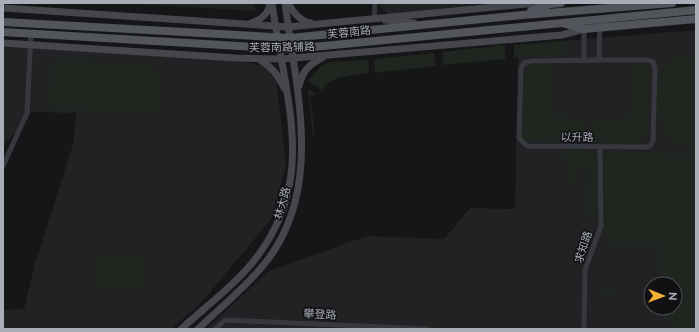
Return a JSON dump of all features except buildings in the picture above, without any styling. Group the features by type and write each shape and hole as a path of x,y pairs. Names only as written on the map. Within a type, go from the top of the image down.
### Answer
{"main road":[{"path":"523,14 550,4 561,3"},
{"name":"芙蓉南路","path":"3,22 290,38 523,14 672,3"},
{"name":"芙蓉南路","path":"3,32 280,50 696,10"},
{"path":"560,23 584,29 696,19"}],"street":[{"path":"245,24 257,21 265,15 270,8 271,3"},
{"path":"181,329 246,270 268,241 279,221 287,198 294,155 282,59 271,3"},
{"path":"287,3 298,17 306,23 317,24"},
{"name":"林大路","path":"198,329 262,267 289,224 296,200 303,154 294,59 288,27 287,3"},
{"path":"375,3 371,18 424,24"},
{"name":"芙蓉南路辅路","path":"3,8 40,7 288,27 525,4 550,4"},
{"path":"599,60 600,19"},
{"path":"584,20 584,60"},
{"name":"芙蓉南路辅路","path":"3,43 258,59 294,59 562,35 584,29"},
{"path":"3,166 27,113 31,34"},
{"path":"297,92 301,77 308,66 324,57"},
{"path":"258,59 269,65 278,76 286,93"},
{"name":"以升路","path":"530,60 599,60 648,60 653,62 655,68 653,141 650,146 645,148 600,148 527,146 519,138 521,68 524,63 530,60"},
{"name":"求知路","path":"584,329 585,270 601,226 600,148"},
{"name":"攀登路","path":"215,329 225,320 428,329"}],"shaded area":[{"path":"120,3 255,3 255,11"},
{"path":"380,3 492,3 388,14 380,7"},
{"path":"696,30 696,329 206,329 269,271 367,236 444,239 470,208 515,209 518,57 564,57 564,41"},
{"path":"564,41 565,57 514,57 514,45"},
{"path":"505,45 505,59 443,65 443,52"},
{"path":"3,46 246,62 263,66 276,78 286,165 272,218 202,302 171,329 3,329 3,310 24,309 35,264 73,144 76,113 31,112 30,116 3,146"},
{"path":"434,53 436,66 375,73 374,59"},
{"path":"675,57 696,58 696,148 684,146 675,142 667,135 658,116 657,94 659,79 665,68"},
{"path":"56,58 151,64 161,76 158,114 49,108 51,64"},
{"path":"368,60 369,73 350,75 331,81 322,90 308,81 321,66 329,62"},
{"path":"630,62 645,62 650,69 648,136 639,143 593,142 594,117 629,118"},
{"path":"531,64 552,64 551,116 586,117 585,142 526,141 521,137 523,73"},
{"path":"308,88 316,94 310,96 315,136 313,136"},
{"path":"590,150 596,157 596,217 587,217 589,169 575,168 575,185 567,184 567,157 563,157 563,151"},
{"path":"611,152 641,152 696,156 696,329 677,329 668,321 665,316 683,316 683,276 660,276 660,244 610,244 606,241 603,160 605,154"},
{"path":"97,255 144,256 144,290 96,290"},
{"path":"605,284 609,284 613,290 609,296 605,296 601,292 601,288"}]}
